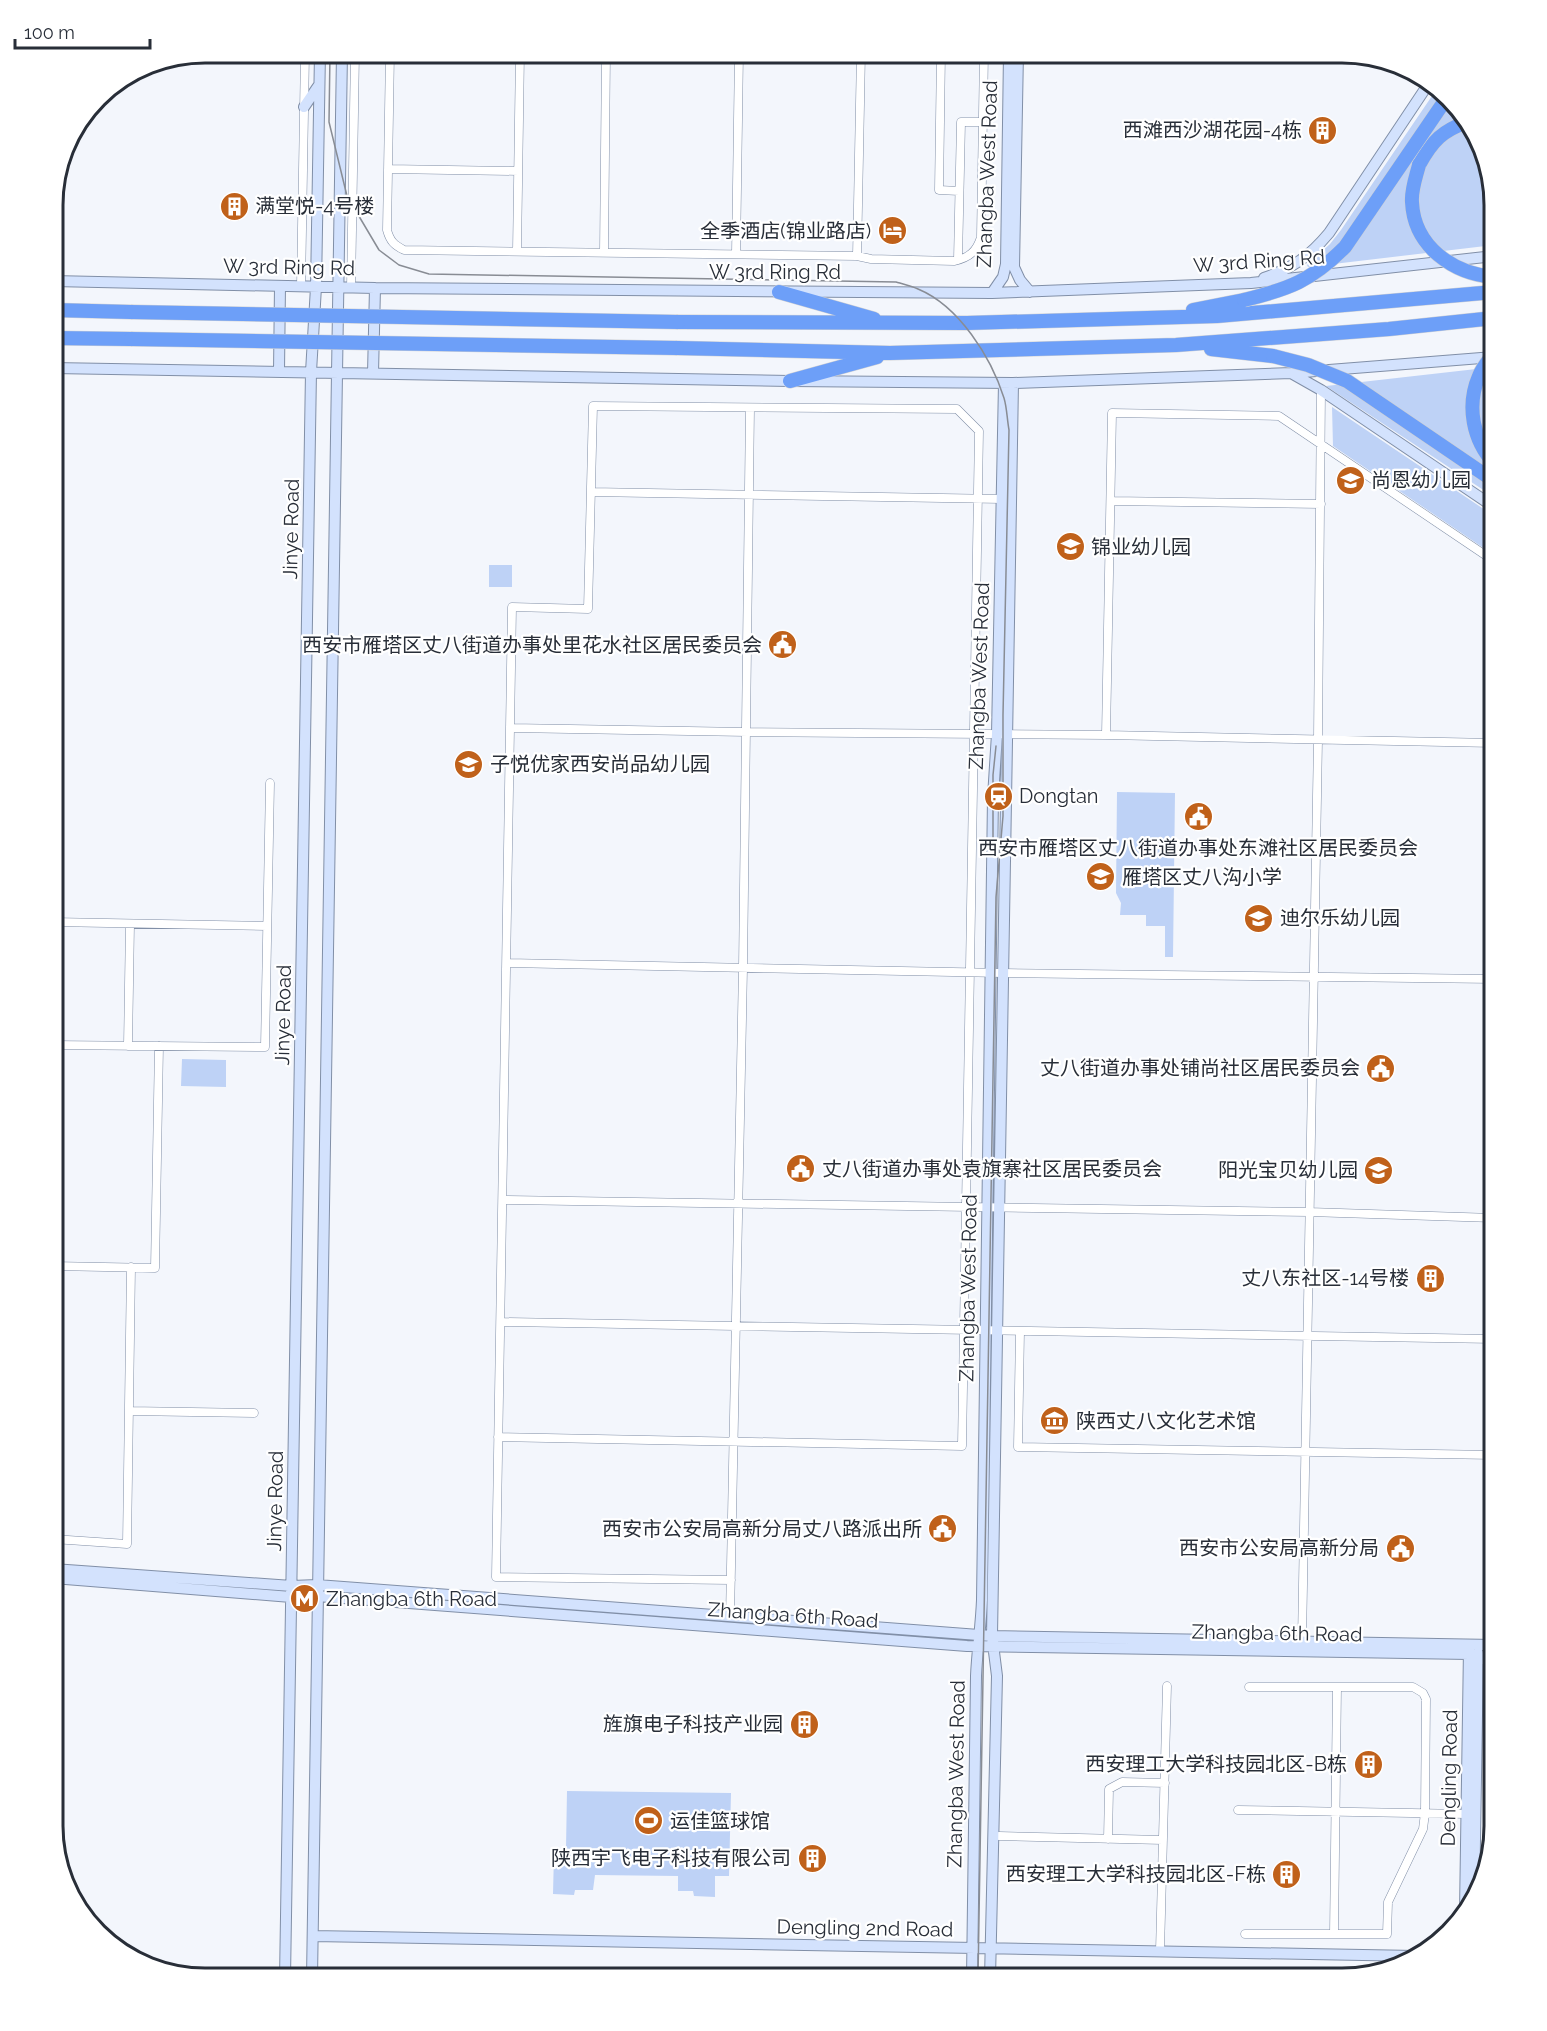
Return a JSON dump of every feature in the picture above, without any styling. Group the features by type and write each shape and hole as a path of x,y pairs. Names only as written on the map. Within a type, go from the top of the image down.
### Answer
{"highway":[{"path":"1146,319 1280,292 1327,264 1345,247 1442,104"},
{"path":"1459,125 1444,132 1431,145 1419,165 1412,202 1416,220 1424,238 1434,252 1452,265 1469,273 1484,275"},
{"path":"779,292 891,324"},
{"path":"63,310 891,324 1217,316 1484,293"},
{"path":"63,338 890,353 1176,345 1484,320"},
{"path":"1176,345 1273,356 1308,365 1347,381 1484,474"},
{"path":"790,381 890,353"},
{"path":"1484,368 1479,375 1473,396 1472,412 1475,428 1484,448"}],"main road":[{"name":"Jinye Road","path":"285,1968 311,372 316,287 320,63"},
{"path":"312,1968 342,63"},
{"name":"Zhangba West Road","path":"992,293 1003,277 1006,264 1009,63"},
{"name":"Zhangba West Road","path":"1018,63 1014,267 1020,280 1030,292"},
{"path":"304,107 319,84"},
{"path":"1251,283 1287,270 1313,252 1329,233 1425,90"},
{"name":"W 3rd Ring Rd","path":"63,281 339,288 992,293 1251,283 1484,257"},
{"path":"279,371 280,286"},
{"path":"373,373 375,288"},
{"path":"63,368 1008,383 1291,373 1484,356"},
{"path":"1291,373 1321,390 1484,500"},
{"name":"Zhangba West Road","path":"1002,735 1002,499 1008,383"},
{"name":"Zhangba West Road","path":"991,1330 999,1207 993,796 1002,735 1008,383"},
{"name":"Zhangba West Road","path":"972,1968 986,1641 991,1330 987,1207 997,973"},
{"name":"Zhangba 6th Road","path":"63,1570 291,1592"},
{"name":"Zhangba 6th Road","path":"63,1579 291,1592 317,1591 730,1617 986,1641 1302,1641 1474,1651 1484,1655"},
{"name":"Zhangba 6th Road","path":"317,1591 986,1641 1474,1651 1484,1648"},
{"name":"Zhangba West Road","path":"986,1641 997,1676 990,1968"},
{"name":"Dengling Road","path":"1465,1896 1474,1651"},
{"name":"Dengling Road","path":"1474,1651 1474,1877"},
{"name":"Dengling 2nd Road","path":"313,1936 1399,1956"}],"street":[{"path":"301,287 306,63"},
{"path":"351,288 355,63"},
{"path":"390,63 387,230 389,239 404,250 857,256 871,259 958,260 973,252 981,237 984,63"},
{"path":"517,251 520,63"},
{"path":"604,252 606,63"},
{"path":"736,254 739,63"},
{"path":"857,256 861,63"},
{"path":"941,63 939,190 959,191"},
{"path":"958,260 960,122 983,122"},
{"path":"388,168 518,171"},
{"path":"1302,1641 1318,740 1321,390"},
{"path":"498,1437 962,1446 980,431 957,409 592,406 588,609 512,607 508,963 498,1437 496,1577 730,1580"},
{"path":"730,1617 747,732 750,408"},
{"path":"1106,735 1112,413 1279,416 1484,554"},
{"path":"591,492 1002,499"},
{"path":"1111,501 1321,504"},
{"path":"511,728 1106,735 1484,743"},
{"path":"63,1045 265,1047 270,783"},
{"path":"63,922 267,926"},
{"path":"128,1046 130,924"},
{"path":"508,963 997,973 1484,979"},
{"path":"63,1266 155,1268 159,1046"},
{"path":"503,1200 1310,1212 1484,1218"},
{"path":"63,1540 127,1544 131,1267"},
{"path":"501,1322 1484,1339"},
{"path":"1020,1331 1018,1447 1484,1455"},
{"path":"129,1411 254,1413"},
{"path":"1160,1951 1167,1686"},
{"path":"1245,1934 1387,1934 1388,1902 1423,1829 1425,1813 1426,1699 1423,1693 1413,1688 1249,1687"},
{"path":"1334,1934 1337,1687"},
{"path":"1108,1839 1109,1789 1122,1782 1165,1783"},
{"path":"1238,1810 1467,1814"},
{"path":"999,1836 1163,1840"}],"shaded area":[{"path":"1432,95 1449,111 1460,126 1479,168 1483,187 1484,246 1308,267 1307,265 1330,244"},
{"path":"1484,368 1484,490 1326,386"},
{"path":"1332,407 1484,509 1484,548 1333,446"},
{"path":"489,565 512,565 512,587 489,587"},
{"path":"1117,792 1175,793 1173,957 1165,957 1165,926 1146,926 1146,915 1120,915 1121,903 1116,893"},
{"path":"182,1059 226,1060 226,1087 181,1086"},
{"name":"运佳篮球馆","path":"567,1791 731,1793 729,1876 715,1876 715,1897 694,1896 693,1891 678,1891 678,1876 595,1875 593,1890 575,1890 574,1895 553,1894 554,1853 566,1848"}],"tram line":[{"path":"330,63 329,122 347,196 379,250 399,265 429,274 896,282 933,297 960,320 982,350 1004,398 1009,430 1003,816 996,897 978,1968"},
{"path":"993,848 993,775 996,746"}],"place":[{"name":"西滩西沙湖花园-4栋","path":"1323,130"},
{"name":"满堂悦-4号楼","path":"234,206"},
{"name":"全季酒店(锦业路店)","path":"892,231"},
{"name":"尚恩幼儿园","path":"1350,480"},
{"name":"锦业幼儿园","path":"1070,547"},
{"name":"西安市雁塔区丈八街道办事处里花水社区居民委员会","path":"783,645"},
{"name":"子悦优家西安尚品幼儿园","path":"469,764"},
{"name":"Dongtan","path":"998,796"},
{"name":"西安市雁塔区丈八街道办事处东滩社区居民委员会","path":"1198,817"},
{"name":"雁塔区丈八沟小学","path":"1101,877"},
{"name":"迪尔乐幼儿园","path":"1259,918"},
{"name":"丈八街道办事处铺尚社区居民委员会","path":"1381,1068"},
{"name":"丈八街道办事处袁旗寨社区居民委员会","path":"801,1169"},
{"name":"阳光宝贝幼儿园","path":"1379,1170"},
{"name":"丈八东社区-14号楼","path":"1430,1278"},
{"name":"陕西丈八文化艺术馆","path":"1055,1421"},
{"name":"西安市公安局高新分局丈八路派出所","path":"943,1529"},
{"name":"西安市公安局高新分局","path":"1400,1548"},
{"name":"Zhangba 6th Road","path":"305,1599"},
{"name":"旌旗电子科技产业园","path":"804,1724"},
{"name":"西安理工大学科技园北区-B栋","path":"1368,1764"},
{"name":"运佳篮球馆","path":"649,1821"},
{"name":"陕西宇飞电子科技有限公司","path":"812,1858"},
{"name":"西安理工大学科技园北区-F栋","path":"1287,1874"}]}
